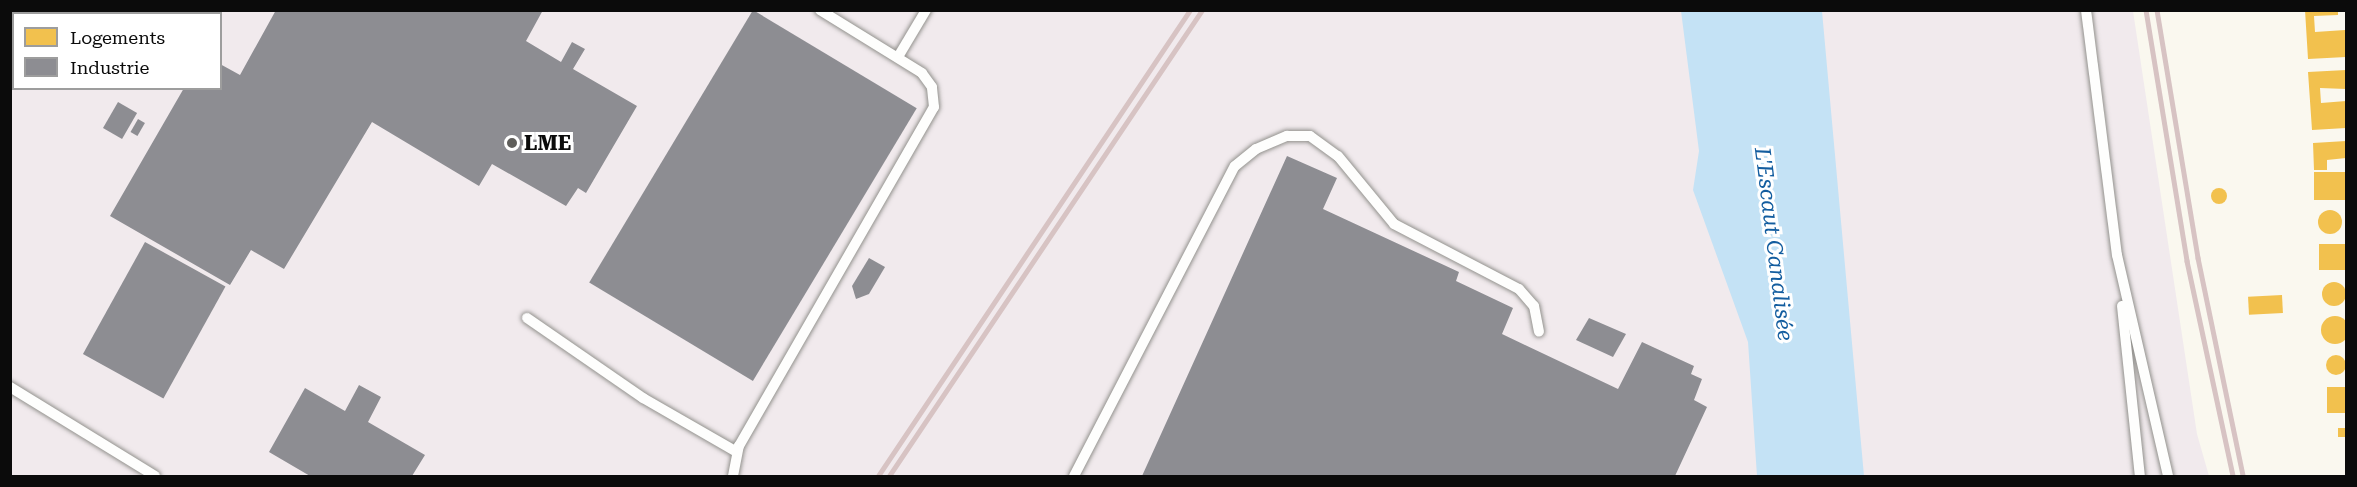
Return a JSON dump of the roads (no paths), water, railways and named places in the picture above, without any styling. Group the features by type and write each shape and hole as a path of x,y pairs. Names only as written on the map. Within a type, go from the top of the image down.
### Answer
{"lane":[{"path":"733,477 737,452 931,114 932,87 898,57 820,10"},
{"path":"898,57 926,10"},
{"path":"2085,10 2117,255 2139,477"},
{"path":"1074,477 1235,166 1256,148 1287,136 1310,136 1338,156 1394,224 1520,289 1534,306 1539,332"},
{"path":"2117,255 2168,477"},
{"path":"527,318 643,398 737,452"},
{"path":"10,387 155,477"}],"water":[{"name":"L'Escaut Canalisée","path":"1681,11 1822,11 1864,476 1757,476 1748,342 1693,190 1699,151"}],"railway":[{"path":"878,476 1190,10"},
{"path":"889,476 1202,10"},
{"path":"2146,10 2187,261 2233,476"},
{"path":"2157,10 2198,258 2243,476"}],"place":[{"name":"LME","path":"512,143"}]}
